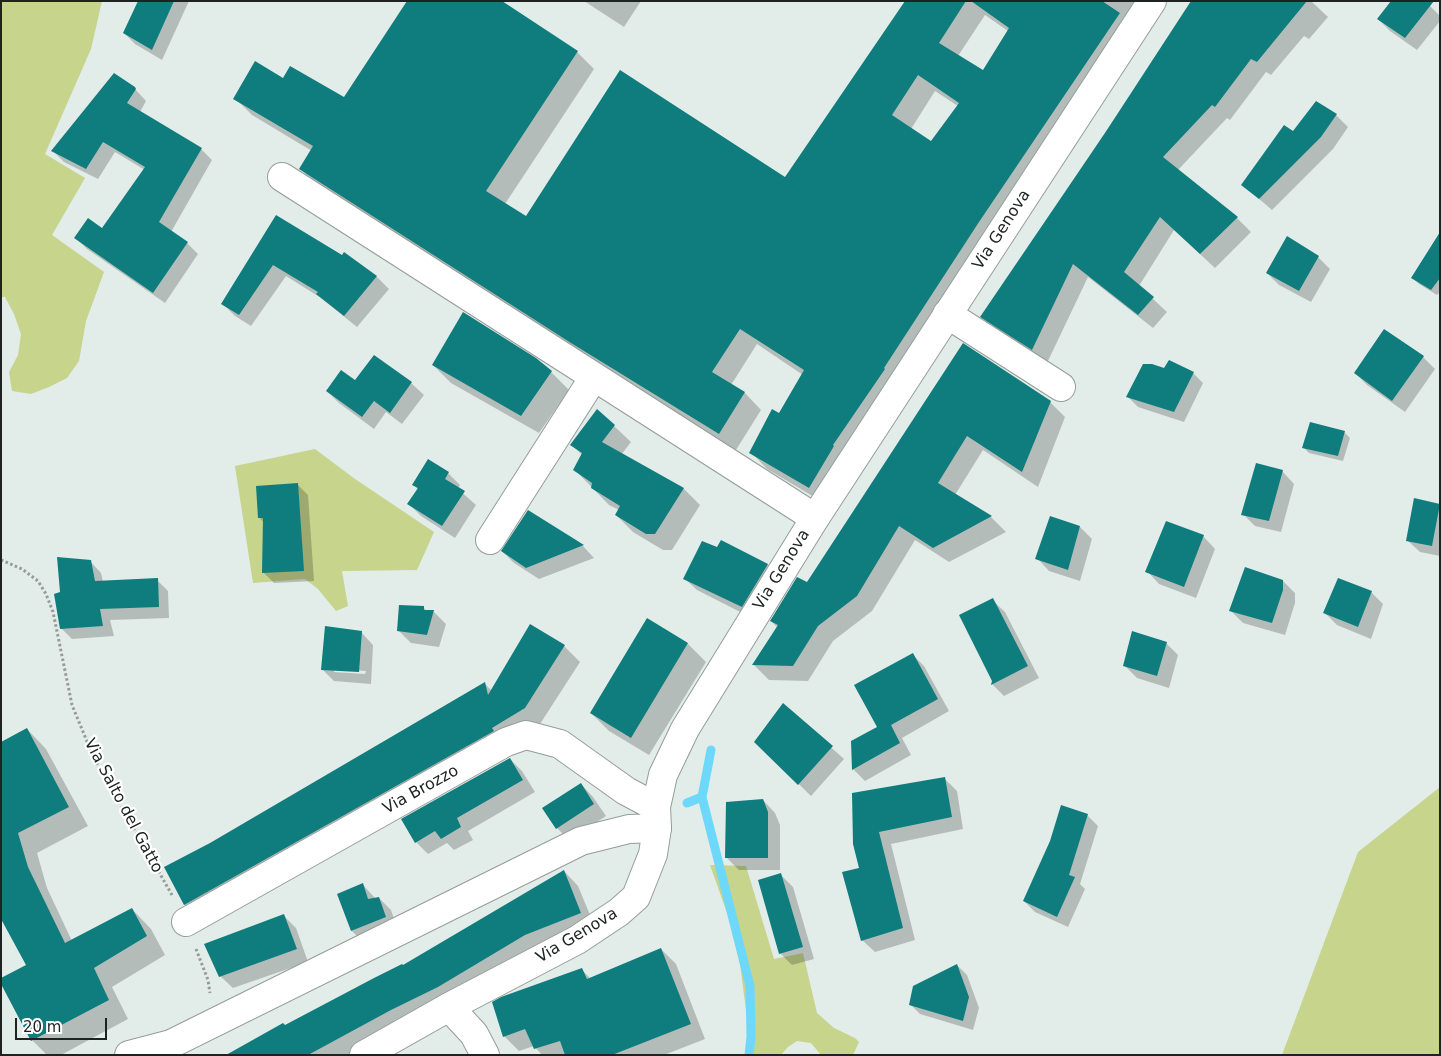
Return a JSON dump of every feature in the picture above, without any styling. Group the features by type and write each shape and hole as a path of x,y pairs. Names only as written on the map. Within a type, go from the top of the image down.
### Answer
{"street":[{"name":"Via Genova","path":"364,1055 449,1007 577,940 619,912 636,897 653,854 663,774 685,729 814,518 947,314 1144,4"},
{"path":"282,177 814,518"},
{"path":"947,314 1061,387"},
{"path":"490,540 594,377"},
{"name":"Via Brozzo","path":"186,922 506,742 526,735 560,744 626,791 657,818"},
{"path":"129,1055 171,1044 216,1020 581,841 629,829 657,818"},
{"path":"449,1007 474,1034 485,1055"}],"path":[{"name":"Via Salto del Gatto","path":"1,560 22,569 38,581 46,594 54,612 72,705 93,756 186,922 208,980 216,1020"}],"green space":[{"path":"1,1 102,1 91,49 45,154 85,178 52,235 104,272 86,321 79,361 67,378 31,394 12,391 9,372 18,355 21,334 14,314 5,297 1,297"},
{"path":"315,449 355,479 434,532 417,570 342,571 348,606 336,611 318,589 305,579 253,583 235,466"},
{"path":"1440,787 1440,1055 1282,1055 1358,852"},
{"path":"710,865 746,866 774,959 803,953 817,1013 834,1028 855,1038 859,1042 853,1055 821,1055 811,1043 797,1041 781,1055 746,1055 749,1033 737,941"}],"building":[{"path":"138,1 174,1 152,50 123,33"},
{"path":"407,1 502,1 578,51 486,191 526,216 620,70 785,177 905,1 966,1 939,43 983,70 1009,28 971,1 1102,1 1120,13 979,222 885,369 833,445 809,488 749,453 772,409 779,413 804,370 740,329 712,372 745,392 719,434 571,343 299,169 313,146 233,99 255,61 283,78 290,66 344,97","holes":["918,75 959,103 931,141 892,115"]},
{"path":"1191,1 1307,1 1257,62 1251,59 1215,107 1212,105 1163,157 1238,217 1200,254 1160,217 1124,272 1154,297 1138,315 1073,264 1032,350 980,317 1105,133"},
{"path":"1391,1 1434,1 1405,38 1377,19"},
{"path":"114,73 136,89 127,103 202,148 159,222 188,242 153,293 74,238 88,218 102,228 145,167 103,142 86,169 51,151"},
{"path":"1316,101 1337,114 1321,137 1259,199 1241,185 1284,125 1293,131"},
{"path":"276,215 342,255 344,252 377,276 344,316 316,294 318,292 273,265 239,315 221,304"},
{"path":"1440,232 1440,278 1431,290 1411,278"},
{"path":"1287,236 1319,256 1299,291 1266,273"},
{"path":"463,312 536,358 552,371 521,416 432,365"},
{"path":"1384,329 1424,356 1392,401 1354,373"},
{"path":"963,343 1051,401 1022,472 967,436 938,483 992,516 933,548 899,526 857,596 818,626 793,666 752,665 778,625 770,621 797,577 807,582"},
{"path":"374,355 412,382 390,413 374,401 362,417 326,391 341,370 355,380"},
{"path":"1169,360 1194,372 1174,412 1126,397 1143,364 1152,364 1164,368"},
{"path":"597,409 615,425 602,442 684,488 655,534 646,534 615,515 620,506 591,488 592,483 573,470 582,453 570,445"},
{"path":"1310,422 1345,431 1338,456 1302,448"},
{"path":"428,459 449,472 445,479 465,491 442,526 407,504 418,488 412,485"},
{"path":"1256,463 1283,470 1269,521 1241,515"},
{"path":"298,483 304,571 262,573 263,518 258,518 256,486"},
{"path":"1414,498 1440,504 1432,546 1406,541"},
{"path":"528,510 584,545 526,568 501,551"},
{"path":"1050,516 1080,526 1068,570 1035,559"},
{"path":"1166,521 1204,535 1184,587 1145,572"},
{"path":"721,540 768,564 742,607 683,579 702,541 717,547"},
{"path":"57,557 91,560 95,581 158,578 159,607 100,609 103,626 60,629 54,594 60,592"},
{"path":"1245,567 1283,580 1283,590 1272,623 1229,611"},
{"path":"1338,578 1372,591 1358,627 1323,613"},
{"path":"993,598 1028,666 991,685 992,681 959,615"},
{"path":"399,605 424,606 424,610 434,610 427,635 397,631"},
{"path":"647,618 688,643 631,738 590,713"},
{"path":"530,624 565,645 525,708 492,728 494,731 184,905 164,867 210,843 485,682 488,695"},
{"path":"325,626 362,631 359,672 321,670"},
{"path":"1132,631 1167,642 1157,676 1123,666"},
{"path":"913,653 938,699 891,725 900,743 852,770 851,741 877,727 854,685"},
{"path":"783,703 833,746 798,785 754,742"},
{"path":"27,728 69,807 18,833 28,867 65,943 132,908 147,936 94,968 109,1000 31,1041 1,984 1,978 26,965 1,919 1,742"},
{"path":"510,758 523,780 457,818 461,827 441,839 435,831 415,843 401,819"},
{"path":"945,777 952,817 879,832 903,928 861,941 842,872 859,868 853,844 852,793"},
{"path":"581,783 594,804 556,829 542,808"},
{"path":"763,799 768,812 768,858 725,858 726,802"},
{"path":"1061,805 1088,814 1069,875 1075,877 1057,917 1023,901 1050,841"},
{"path":"564,870 581,913 525,935 438,987 308,1055 226,1055 283,1023 285,1025 374,978 403,965"},
{"path":"781,873 803,947 779,954 758,880"},
{"path":"363,883 368,899 379,897 386,917 351,931 337,894"},
{"path":"284,914 297,949 219,977 204,944"},
{"path":"661,948 691,1024 612,1055 565,1055 560,1041 534,1049 525,1029 503,1037 492,1002 582,968 587,979"},
{"path":"957,964 969,997 963,1021 909,1005 913,986"}],"waterway":[{"path":"711,750 702,797 750,986 751,1037 749,1055"},
{"path":"687,803 702,797"}]}
